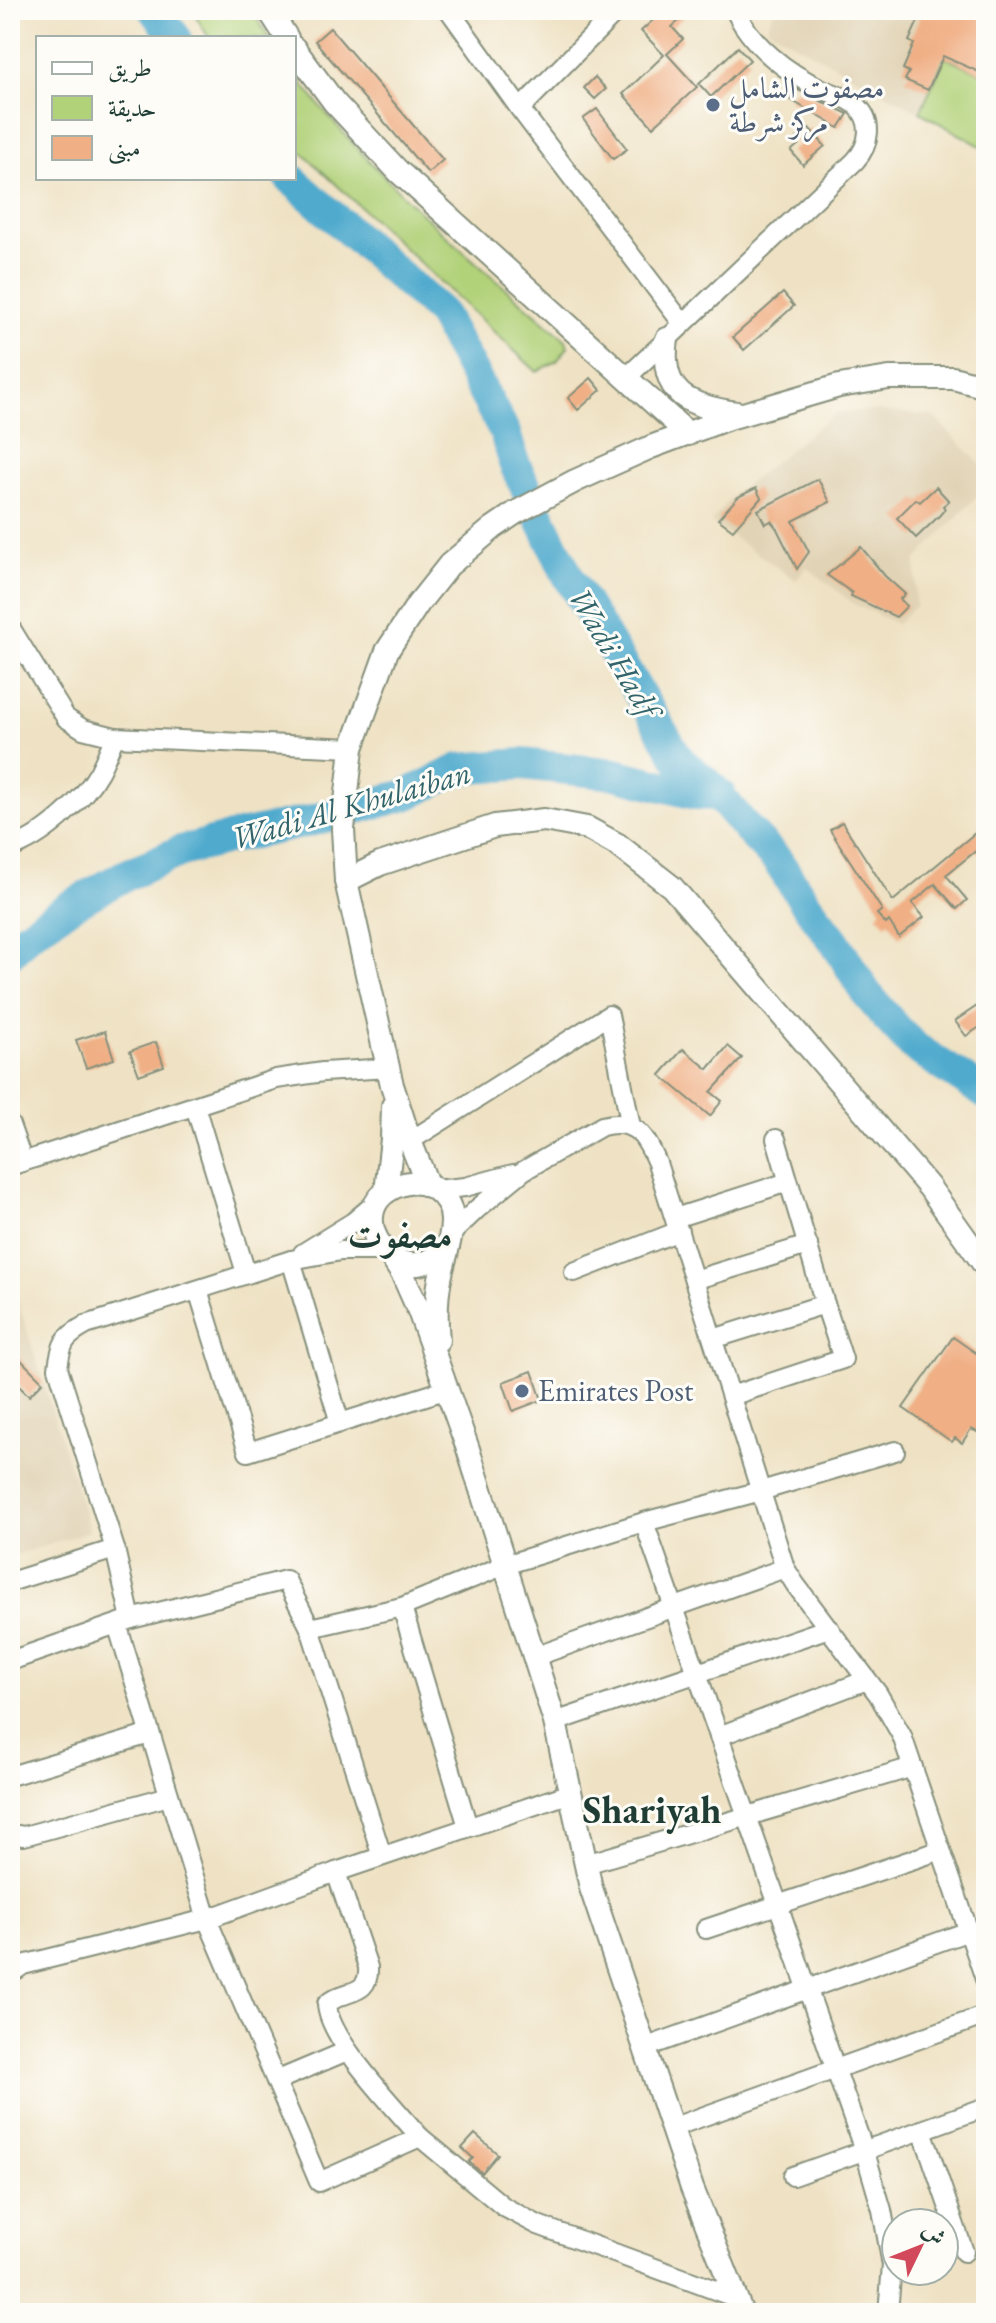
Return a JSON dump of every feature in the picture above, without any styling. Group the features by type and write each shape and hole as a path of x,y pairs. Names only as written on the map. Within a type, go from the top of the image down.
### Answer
{"street":[{"path":"269,10 286,36"},
{"path":"449,10 675,331"},
{"path":"520,109 618,10"},
{"path":"625,379 855,161 868,137 866,119 856,104 788,70 759,44 735,10"},
{"path":"296,51 334,102 398,171 688,434"},
{"path":"675,331 665,361 671,381 684,397 703,407 743,414"},
{"path":"440,1365 437,1302 452,1214 443,1197 432,1188 410,1141 391,1076 346,881 343,829 352,748 387,651 449,565 493,528 534,502 651,447 743,414 839,386 889,378 953,378 986,387"},
{"path":"10,627 66,718 83,729 115,737 352,748"},
{"path":"10,848 37,836 66,812 98,774 115,737"},
{"path":"346,881 380,864 495,826 544,820 587,828 618,845 672,887 929,1187 986,1267"},
{"path":"410,1141 609,1015 631,1127"},
{"path":"10,1125 16,1164 276,1079 323,1072 391,1076"},
{"path":"391,1076 392,1139 382,1196 372,1221 373,1232 412,1292 440,1365 555,1722 591,1888 692,2188 738,2305"},
{"path":"195,1106 246,1273"},
{"path":"420,2137 319,2182 207,1919 169,1796 150,1734 124,1621 115,1549 58,1368 61,1346 71,1333 86,1325 291,1260 341,1251 388,1254 413,1264 424,1262 443,1251 450,1237 477,1209 523,1171 602,1126 627,1124 647,1140 677,1224 785,1568 893,1717 986,1982"},
{"path":"731,1396 843,1359 776,1139"},
{"path":"291,1260 339,1232 382,1196 406,1183 432,1188 479,1184 523,1171"},
{"path":"574,1272 677,1224 788,1182"},
{"path":"694,1280 808,1245"},
{"path":"291,1260 340,1423"},
{"path":"198,1290 248,1452 448,1389"},
{"path":"713,1339 825,1304"},
{"path":"310,1628 402,1607 505,1565 895,1451"},
{"path":"644,1522 864,2150 882,2210 892,2265 888,2313"},
{"path":"10,1582 115,1549"},
{"path":"534,1657 785,1568"},
{"path":"10,1661 124,1621 286,1580 310,1628 382,1856"},
{"path":"402,1607 468,1827"},
{"path":"555,1722 829,1628"},
{"path":"719,1736 867,1680"},
{"path":"10,1776 150,1734"},
{"path":"586,1864 913,1767"},
{"path":"10,1974 23,1965 207,1919 571,1793"},
{"path":"10,1834 24,1836 169,1796"},
{"path":"706,1929 941,1850"},
{"path":"336,1872 368,1967 369,1979 364,1986 332,1999 327,2004 327,2012 347,2051 420,2137 504,2207 538,2225 738,2305"},
{"path":"644,2048 969,1931"},
{"path":"671,2128 986,2015"},
{"path":"276,2081 347,2051"},
{"path":"793,2176 986,2107"},
{"path":"922,2130 964,2252"}],"shaded area":[{"path":"774,10 986,10 986,149 767,28"},
{"path":"877,411 933,416 982,466 982,491 916,560 915,606 897,624 854,604 807,567 796,580 711,522 734,494 837,412"},
{"path":"16,1295 90,1531 10,1557 10,1297"}],"green space":[{"path":"192,10 252,10 268,36 208,36"},
{"path":"945,57 986,75 986,149 920,112"},
{"path":"296,75 388,181 566,340 568,347 557,361 537,372 296,147"}],"building":[{"path":"664,10 691,10 672,27 683,39 667,54 697,87 653,127 623,94 664,55 641,31"},
{"path":"923,10 986,10 986,75 943,56 928,90 905,80 909,72 903,69 914,44 909,41"},
{"path":"330,28 443,160 428,173 315,41"},
{"path":"738,47 750,60 711,97 699,84"},
{"path":"595,77 606,89 595,99 584,88"},
{"path":"796,89 848,114 839,128 789,99"},
{"path":"597,109 627,149 613,159 583,119"},
{"path":"809,128 825,146 803,165 791,151 799,144 795,140"},
{"path":"783,293 794,306 744,350 733,337"},
{"path":"591,378 601,390 578,410 568,398"},
{"path":"818,479 830,502 793,521 809,552 797,569 777,529 771,521 765,524 758,510"},
{"path":"936,487 949,501 939,516 916,538 897,518 916,499 920,502"},
{"path":"756,488 761,498 733,530 718,519 738,497"},
{"path":"861,547 905,594 900,599 907,606 896,617 851,596 852,593 827,575"},
{"path":"842,822 893,901 986,824 986,862 977,850 946,875 967,900 957,909 935,884 912,903 924,917 899,937 889,921 886,924 877,914 882,910 830,830"},
{"path":"986,1000 986,1023 966,1036 955,1021"},
{"path":"105,1031 114,1059 86,1068 76,1040"},
{"path":"156,1042 164,1066 139,1075 130,1051"},
{"path":"728,1046 742,1058 711,1092 722,1101 710,1116 660,1075 683,1049 708,1069"},
{"path":"953,1337 986,1360 986,1436 971,1429 962,1443 955,1438 952,1442 903,1408"},
{"path":"18,1357 43,1382 29,1396 10,1377 10,1365"},
{"name":"Emirates Post","path":"532,1371 542,1400 513,1411 503,1382"},
{"path":"475,2134 498,2154 482,2173 469,2162 473,2158 462,2148"}],"waterway":[{"name":"Wadi Hadf","path":"155,10 174,36"},
{"name":"Wadi Hadf","path":"292,180 440,312 505,433 514,463 568,576 680,761 712,787 777,860 835,942 866,993 889,1020 913,1046 986,1094"},
{"name":"Wadi Al Khulaiban","path":"10,953 27,935 68,907 122,877 181,851 406,795 460,769 522,764 615,774 695,794 720,795"}],"place":[{"name":"مصفوت الشامل مركز شرطة","path":"713,105"},
{"name":"Emirates Post","path":"522,1391"}],"district":[{"name":"مصفوت","path":"400,1234"},
{"name":"Shariyah","path":"652,1810"}]}
